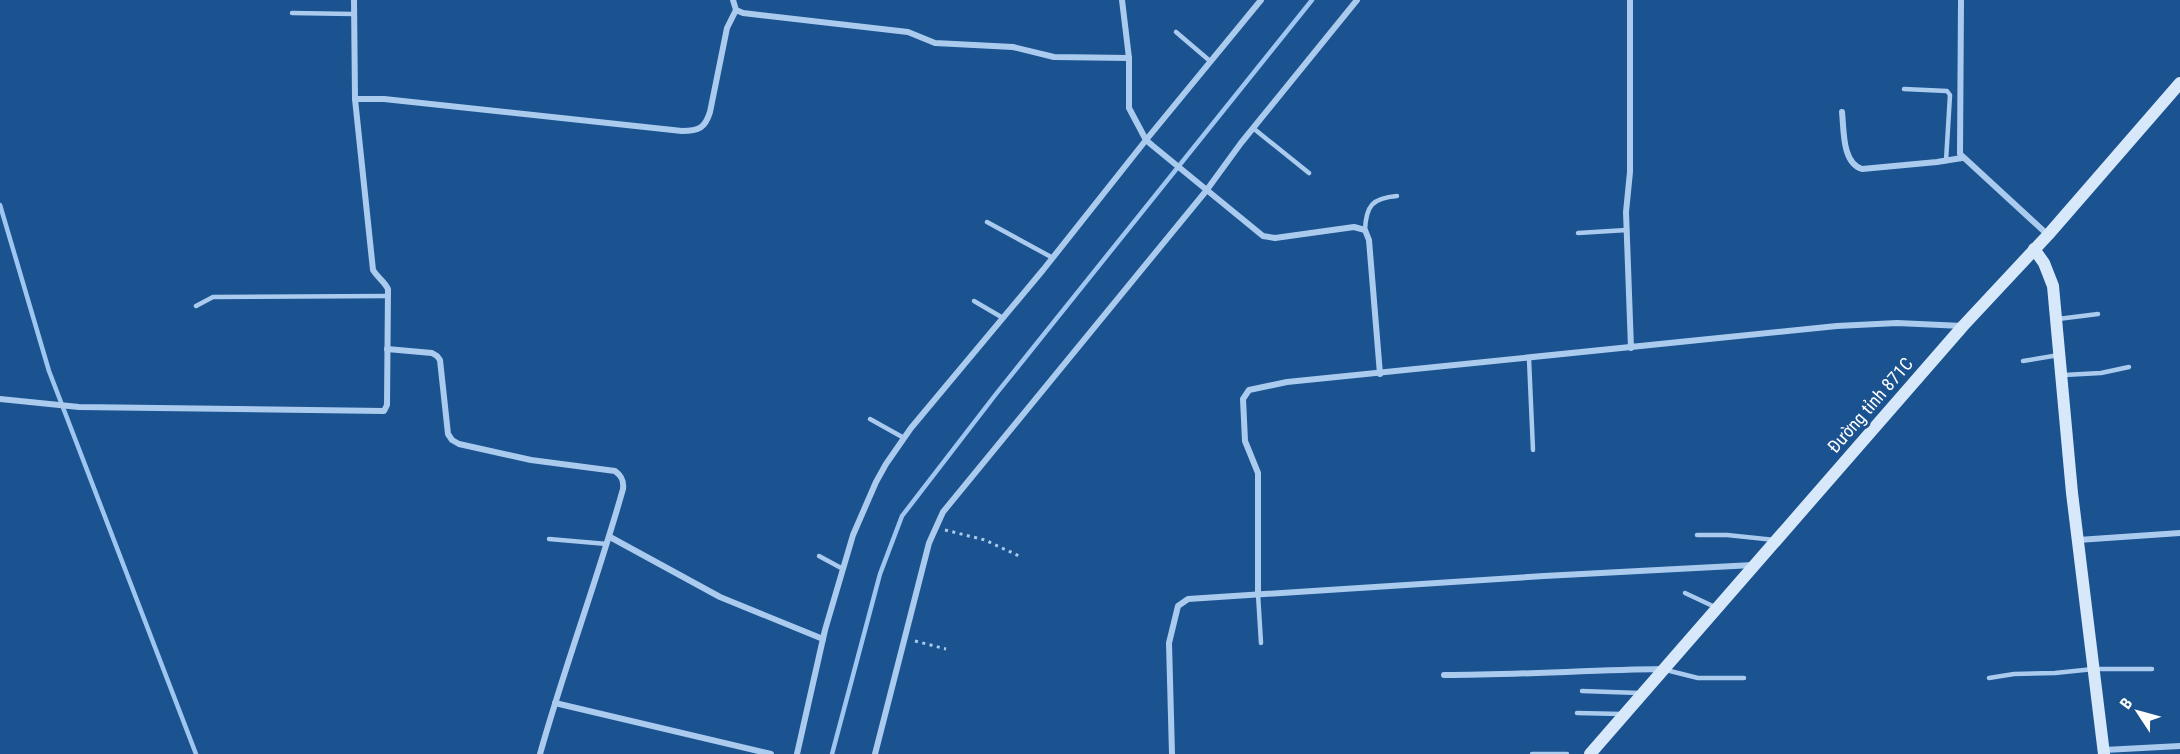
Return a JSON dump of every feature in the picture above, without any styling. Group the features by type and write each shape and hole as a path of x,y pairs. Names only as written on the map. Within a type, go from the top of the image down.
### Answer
{"main road":[{"name":"Đường tỉnh 871C","path":"1590,754 1963,326 2048,235 2180,83"},
{"path":"2034,249 2050,275 2078,540 2104,752"}],"street":[{"path":"0,399 79,406 377,413 384,411 387,405 388,289 385,281 377,277 374,270 355,99 354,0"},
{"path":"355,99 384,99 697,131 706,125 710,112 727,28 736,10 733,0"},
{"path":"1122,0 1129,58 1129,108 1146,140 1153,147 1257,232 1270,238 1354,227 1365,230 1369,240 1380,374"},
{"path":"797,754 823,639 853,535 872,491 904,438 1261,0"},
{"path":"874,754 928,543 935,528 953,500 1206,191 1253,128 1357,0"},
{"path":"1630,0 1630,172 1627,230 1631,348"},
{"path":"1961,0 1960,154 2048,235"},
{"path":"736,10 743,13 908,32 935,43 1013,47 1054,57 1129,58"},
{"path":"1842,112 1846,147 1850,161 1855,167 1863,169 1962,158"},
{"path":"1258,594 1258,474 1245,441 1243,399 1249,390 1287,382 1838,326 1897,323 1963,326"},
{"path":"387,349 432,353 437,356 440,360 448,434 459,444 531,460 615,471 620,474 624,482 610,537 540,754"},
{"path":"2078,540 2180,533"},
{"path":"610,537 720,597 823,639"},
{"path":"1172,754 1169,644 1178,606 1194,598 1544,576 1754,566"},
{"path":"1444,675 1517,675 1664,669"},
{"path":"555,703 771,754"},
{"path":"2104,752 2180,746"}],"lane":[{"path":"292,13 354,14"},
{"path":"1176,32 1210,61"},
{"path":"1904,89 1947,91 1950,95 1946,160"},
{"path":"1253,128 1309,173"},
{"path":"1365,230 1365,213 1370,206 1385,197 1397,196"},
{"path":"987,222 1053,258"},
{"path":"1578,233 1627,230"},
{"path":"196,306 213,297 388,296"},
{"path":"974,301 1003,318"},
{"path":"2056,319 2098,314"},
{"path":"2023,361 2059,355"},
{"path":"1529,359 1533,450"},
{"path":"2061,375 2101,373 2130,367"},
{"path":"870,419 904,438"},
{"path":"1697,535 1727,535 1776,540"},
{"path":"549,539 607,544"},
{"path":"819,556 843,569"},
{"path":"1685,593 1717,608"},
{"path":"1258,594 1261,643"},
{"path":"1664,669 1698,678 1744,678"},
{"path":"1989,678 2014,674 2094,669 2152,669"},
{"path":"1582,691 1643,693"},
{"path":"1576,712 1624,715"},
{"path":"1532,754 1567,754"}],"path":[{"path":"935,528 985,540 1019,556"},
{"path":"904,638 946,650"}],"waterway":[{"path":"832,754 880,574 902,516 996,394 1312,0"},
{"path":"0,205 49,371 196,754"}]}
